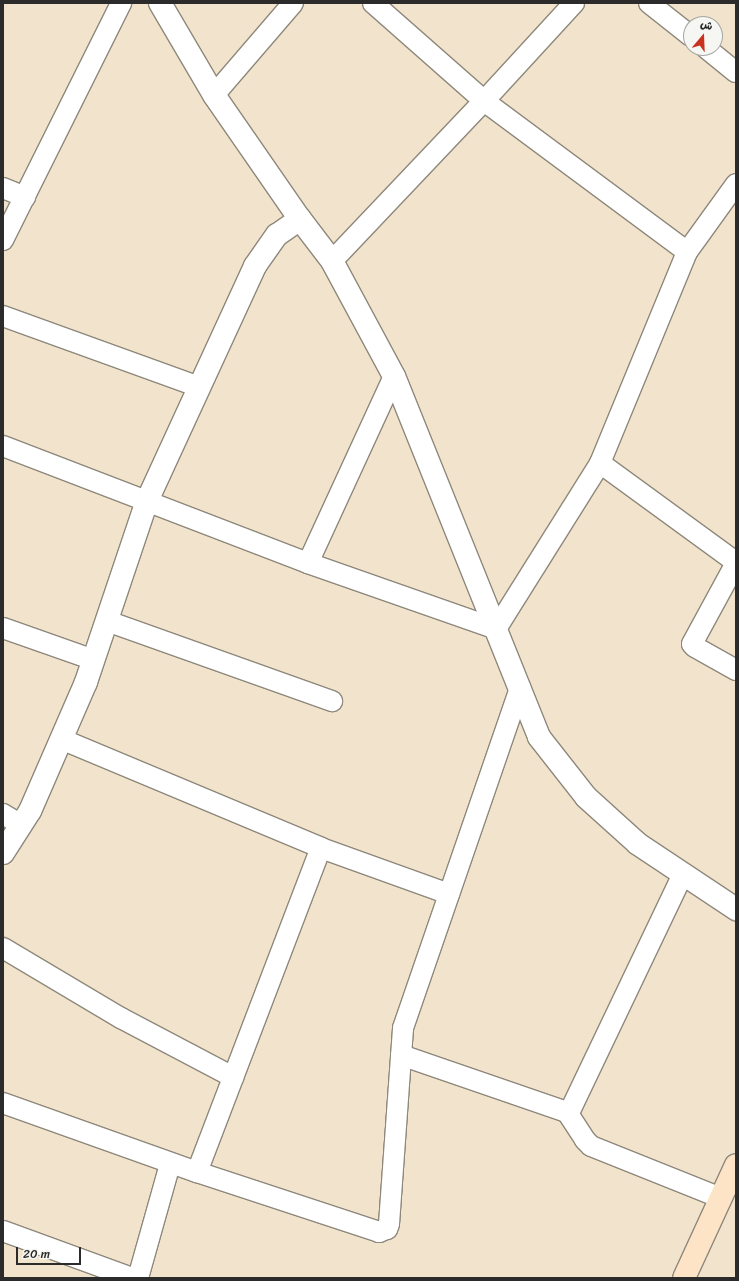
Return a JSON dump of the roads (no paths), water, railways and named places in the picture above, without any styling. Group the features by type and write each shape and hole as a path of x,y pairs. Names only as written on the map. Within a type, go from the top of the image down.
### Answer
{"main road":[{"path":"684,1278 736,1165"}],"street":[{"path":"3,240 121,3"},
{"path":"160,3 214,95 300,219 332,261 394,376 539,737 586,797 638,844 736,908"},
{"path":"214,95 293,3"},
{"path":"373,3 484,101 687,252"},
{"path":"332,261 484,101 574,3"},
{"path":"649,3 683,30"},
{"path":"716,56 736,72"},
{"path":"496,629 600,463 687,252 736,184"},
{"path":"3,188 25,197"},
{"path":"3,853 30,811 62,738 94,660 147,501 255,266 277,235 300,219"},
{"path":"3,316 199,387"},
{"path":"308,563 394,376"},
{"path":"3,446 308,563 496,629"},
{"path":"600,463 736,562 692,644 695,648 736,670"},
{"path":"107,621 332,701"},
{"path":"3,628 94,660"},
{"path":"3,1103 170,1164 379,1232 386,1229 389,1224 403,1028 520,688"},
{"path":"62,738 321,848 449,894"},
{"path":"3,814 21,825"},
{"path":"197,1172 321,848"},
{"path":"569,1113 684,874"},
{"path":"3,948 121,1018 233,1077"},
{"path":"401,1055 569,1113 585,1140 591,1146 721,1198"},
{"path":"3,1231 129,1277 170,1164"}]}
